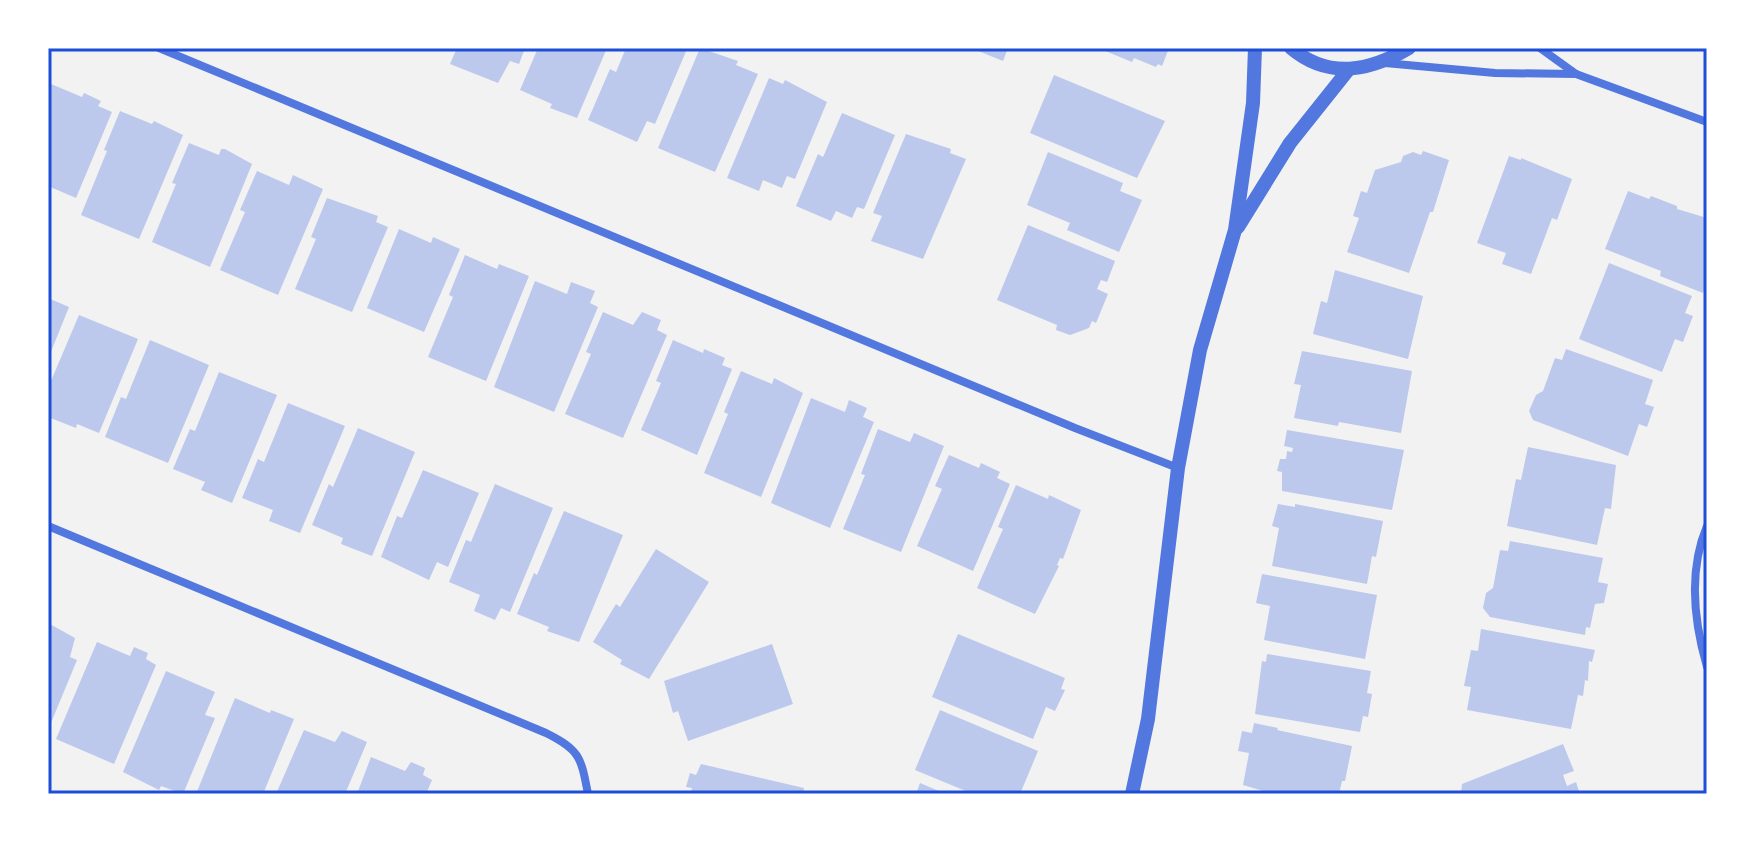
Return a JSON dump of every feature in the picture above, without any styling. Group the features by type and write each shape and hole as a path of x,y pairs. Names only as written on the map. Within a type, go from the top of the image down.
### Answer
{"street":[{"path":"159,48 1178,468"},
{"path":"1132,794 1148,719 1178,468 1200,350 1235,230 1253,103 1255,48"},
{"path":"1291,48 1300,56 1332,68 1349,69 1383,63 1495,73 1576,74"},
{"path":"1383,63 1409,48"},
{"path":"1540,48 1576,74 1707,122"},
{"path":"1235,230 1290,143 1349,69"},
{"path":"48,526 546,733 570,745 583,767 588,794"},
{"path":"1707,526 1701,541 1694,595 1699,639 1707,667"}],"building":[{"path":"457,48 525,48 519,64 510,61 498,83 450,64"},
{"path":"538,48 607,48 577,118 550,108 552,104 520,90"},
{"path":"626,48 687,49 655,124 647,121 637,142 588,120 610,69 616,72"},
{"path":"700,48 738,61 736,65 758,74 715,172 658,148"},
{"path":"971,48 1008,48 1003,61"},
{"path":"1098,48 1169,48 1162,66 1158,64 1156,67 1134,58 1132,62"},
{"path":"1054,75 1165,121 1137,178 1030,133"},
{"path":"769,78 783,84 785,80 827,102 795,179 787,176 782,188 763,180 759,191 727,178"},
{"path":"51,84 82,97 84,93 101,101 98,106 112,112 76,198 48,186 48,90"},
{"path":"120,111 152,124 154,121 183,135 139,239 81,215"},
{"path":"842,113 895,135 864,209 857,207 852,218 836,211 831,221 796,206 818,154 823,157"},
{"path":"906,134 951,149 950,153 966,159 923,259 871,241 882,216 873,213"},
{"path":"189,143 219,155 221,149 225,149 252,164 210,267 152,242"},
{"path":"1423,151 1449,160 1409,273 1347,252 1359,218 1353,216 1361,191 1367,193 1375,170 1401,162 1403,156 1413,152 1421,155"},
{"path":"1048,152 1123,183 1120,191 1142,200 1119,252 1067,230 1070,223 1027,205"},
{"path":"1509,156 1572,179 1557,220 1552,218 1531,274 1502,264 1506,253 1477,243"},
{"path":"257,171 289,185 293,175 323,189 278,295 220,270 245,212 240,210"},
{"path":"1628,191 1649,199 1651,196 1677,206 1677,209 1707,218 1707,282 1703,293 1660,276 1661,271 1605,249"},
{"path":"327,198 378,216 376,222 388,227 352,312 295,289 316,239 311,237"},
{"path":"1028,225 1115,261 1107,282 1101,280 1097,289 1108,294 1096,323 1092,321 1089,328 1070,335 1056,330 1057,325 997,300"},
{"path":"399,229 431,243 433,237 460,249 424,332 367,308"},
{"path":"465,255 497,269 499,264 529,276 486,381 428,357 453,297 449,295"},
{"path":"1609,263 1692,296 1685,313 1693,316 1683,342 1675,339 1662,372 1579,339"},
{"path":"1335,270 1423,296 1408,359 1313,334 1321,301 1327,303"},
{"path":"535,281 567,294 571,282 595,291 590,303 598,307 554,412 494,387"},
{"path":"48,298 69,307 48,359"},
{"path":"603,312 633,325 642,312 661,320 657,330 667,335 623,438 565,414 591,354 586,352"},
{"path":"79,315 138,339 99,433 48,417 48,388"},
{"path":"150,340 209,365 168,463 105,437 121,397 126,399"},
{"path":"673,340 703,353 704,349 725,358 722,365 732,369 697,455 641,430 661,383 656,381"},
{"path":"1566,349 1653,380 1645,404 1654,407 1647,427 1639,424 1628,456 1533,420 1529,411 1536,395 1543,391 1555,358 1562,360"},
{"path":"1302,351 1412,371 1401,433 1294,418 1301,385 1294,384"},
{"path":"741,371 772,384 774,378 803,393 761,497 704,473 728,414 724,412"},
{"path":"219,372 277,395 232,503 201,490 205,482 173,469 190,429 195,431"},
{"path":"811,398 845,412 849,400 867,408 863,417 874,422 830,528 771,503"},
{"path":"288,403 345,426 300,533 269,521 273,510 242,498 258,459 264,462"},
{"path":"358,428 415,452 372,556 341,544 343,538 312,525 329,484 333,487"},
{"path":"878,429 910,442 914,433 944,446 901,552 843,529 865,475 861,474"},
{"path":"1287,430 1404,450 1392,510 1282,491 1282,472 1277,471 1280,459 1286,459 1287,451 1292,452 1293,448 1284,446"},
{"path":"1528,447 1616,465 1611,509 1605,508 1597,545 1507,526 1516,479 1521,480"},
{"path":"949,455 979,468 981,463 1000,472 997,478 1010,484 973,571 917,546 942,489 935,486"},
{"path":"423,470 479,493 448,567 437,562 429,580 381,557 397,516 402,518"},
{"path":"495,484 553,508 510,612 501,608 495,620 474,611 480,595 449,582 466,540 471,542"},
{"path":"1016,485 1048,499 1049,495 1081,510 1063,559 1060,558 1035,614 977,588 1003,529 998,527"},
{"path":"1278,504 1295,507 1295,504 1383,521 1367,584 1272,566 1279,528 1272,526"},
{"path":"564,511 623,535 579,642 547,631 549,627 517,614"},
{"path":"1510,541 1603,558 1598,582 1608,584 1604,603 1595,604 1590,628 1586,627 1585,635 1490,617 1483,608 1486,593 1493,588 1500,550 1508,551"},
{"path":"656,549 709,582 649,679 620,664 622,660 593,642 616,604 620,607"},
{"path":"1262,574 1377,595 1365,659 1264,640 1270,606 1256,603"},
{"path":"48,623 75,638 70,657 77,660 48,730"},
{"path":"1481,629 1595,650 1592,662 1589,661 1583,696 1578,695 1571,729 1467,710 1471,687 1464,686 1471,650 1478,651"},
{"path":"958,634 1065,678 1061,689 1065,690 1055,711 1046,707 1033,739 932,697"},
{"path":"97,642 130,656 134,647 148,653 146,659 156,665 114,764 56,739"},
{"path":"772,644 793,704 688,741 678,711 673,713 664,681"},
{"path":"1267,654 1371,671 1367,693 1372,694 1368,717 1363,716 1360,732 1255,714 1262,661 1266,662"},
{"path":"166,671 215,692 205,715 215,718 183,794 161,786 159,790 123,772"},
{"path":"235,698 294,719 263,794 196,794"},
{"path":"940,710 1038,751 1020,794 973,794 915,770"},
{"path":"1254,723 1352,746 1339,794 1274,794 1243,785 1249,753 1238,751 1242,731 1252,733"},
{"path":"304,730 335,742 342,731 367,742 345,794 276,794"},
{"path":"1563,744 1574,771 1563,775 1567,786 1576,782 1580,794 1461,794 1462,784"},
{"path":"371,757 405,771 411,762 425,768 423,775 432,780 426,794 357,794"},
{"path":"701,764 804,788 803,794 691,792 692,788 686,787 690,773 696,775"},
{"path":"920,783 946,794 916,794"}]}
